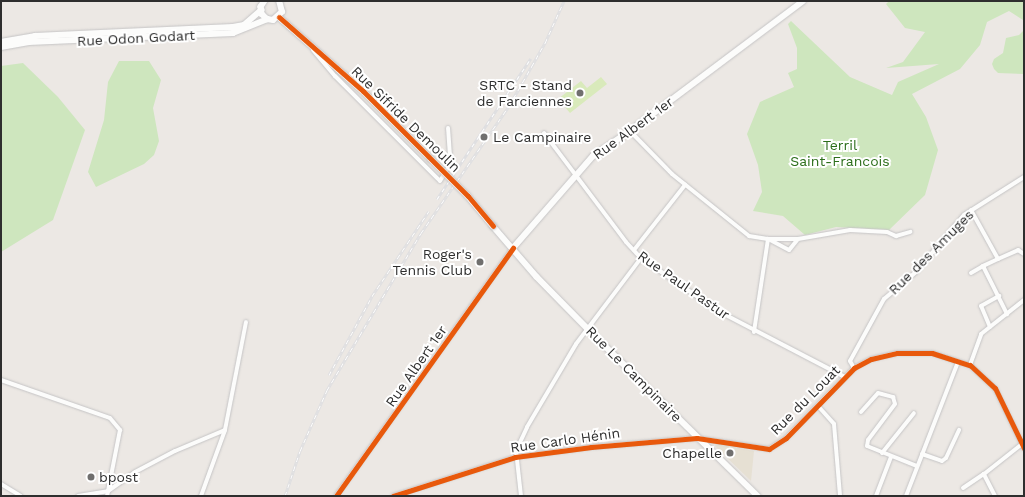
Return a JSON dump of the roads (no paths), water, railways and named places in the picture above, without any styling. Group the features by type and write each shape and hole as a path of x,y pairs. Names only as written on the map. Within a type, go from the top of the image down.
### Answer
{"main road":[{"path":"264,1 261,10 267,19 273,20 280,17 283,9 279,1"},
{"name":"Rue Albert 1er","path":"513,248 575,174 593,156 630,131 803,1"},
{"name":"Rue Odon Godart","path":"1,42 35,36 233,27 244,25 261,10"},
{"name":"Rue Sifride Demoulin","path":"280,17 312,49 363,91 468,196 513,248"},
{"name":"Rue Odon Godart","path":"1,47 29,42 233,33 267,19"},
{"name":"Rue Le Campinaire","path":"513,248 537,277 758,496"}],"street":[{"path":"312,49 334,76 440,181 449,166 450,156 448,128"},
{"path":"630,131 685,185 749,236 768,239 798,239 850,230 887,232 896,236 910,232"},
{"name":"Rue Paul Pastur","path":"544,133 634,250 642,258 720,312 754,332 845,377"},
{"name":"Rue des Amuges","path":"854,368 850,361 879,305 916,272 943,237 971,210 1024,176"},
{"path":"634,250 685,185"},
{"path":"971,210 998,259"},
{"path":"768,239 789,250 798,239"},
{"path":"754,332 768,239"},
{"name":"Rue Albert 1er","path":"336,496 513,248"},
{"path":"971,272 1018,250 1024,254"},
{"path":"521,496 515,457 527,427 588,328 642,258"},
{"path":"984,266 1007,314"},
{"path":"990,327 980,303 999,296"},
{"path":"970,366 977,341 990,327 1024,300"},
{"path":"201,496 225,430 246,322"},
{"name":"Rue du Louat","path":"698,438 769,449 786,438 854,368 871,359 897,353 932,353 970,366 995,388 1023,446 963,488"},
{"path":"906,496 958,362"},
{"path":"1,380 110,418 120,430 107,496"},
{"path":"861,412 878,393 882,392 894,400 895,404 868,440 867,446 870,449 917,466"},
{"path":"818,406 834,424 840,496"},
{"path":"882,453 914,413"},
{"path":"78,496 108,491 135,472 175,451 225,430"},
{"path":"922,454 942,461 959,430"},
{"name":"Rue Carlo Hénin","path":"393,496 515,457 698,438"},
{"path":"876,496 891,457"},
{"path":"984,474 995,496"},
{"path":"1,484 21,496"}],"railway":[{"path":"285,496 300,451 327,390 421,233 509,106 545,43 564,1"},
{"path":"437,199 531,58"},
{"path":"329,375 372,296 429,211"}],"place":[{"name":"SRTC - Stand de Farciennes","path":"580,93"},
{"name":"Le Campinaire","path":"484,137"},
{"name":"Roger's Tennis Club","path":"480,262"},
{"name":"Chapelle","path":"730,453"},
{"name":"bpost","path":"91,477"}],"park label":[{"name":"Terril Saint-Francois","path":"840,154"}]}
